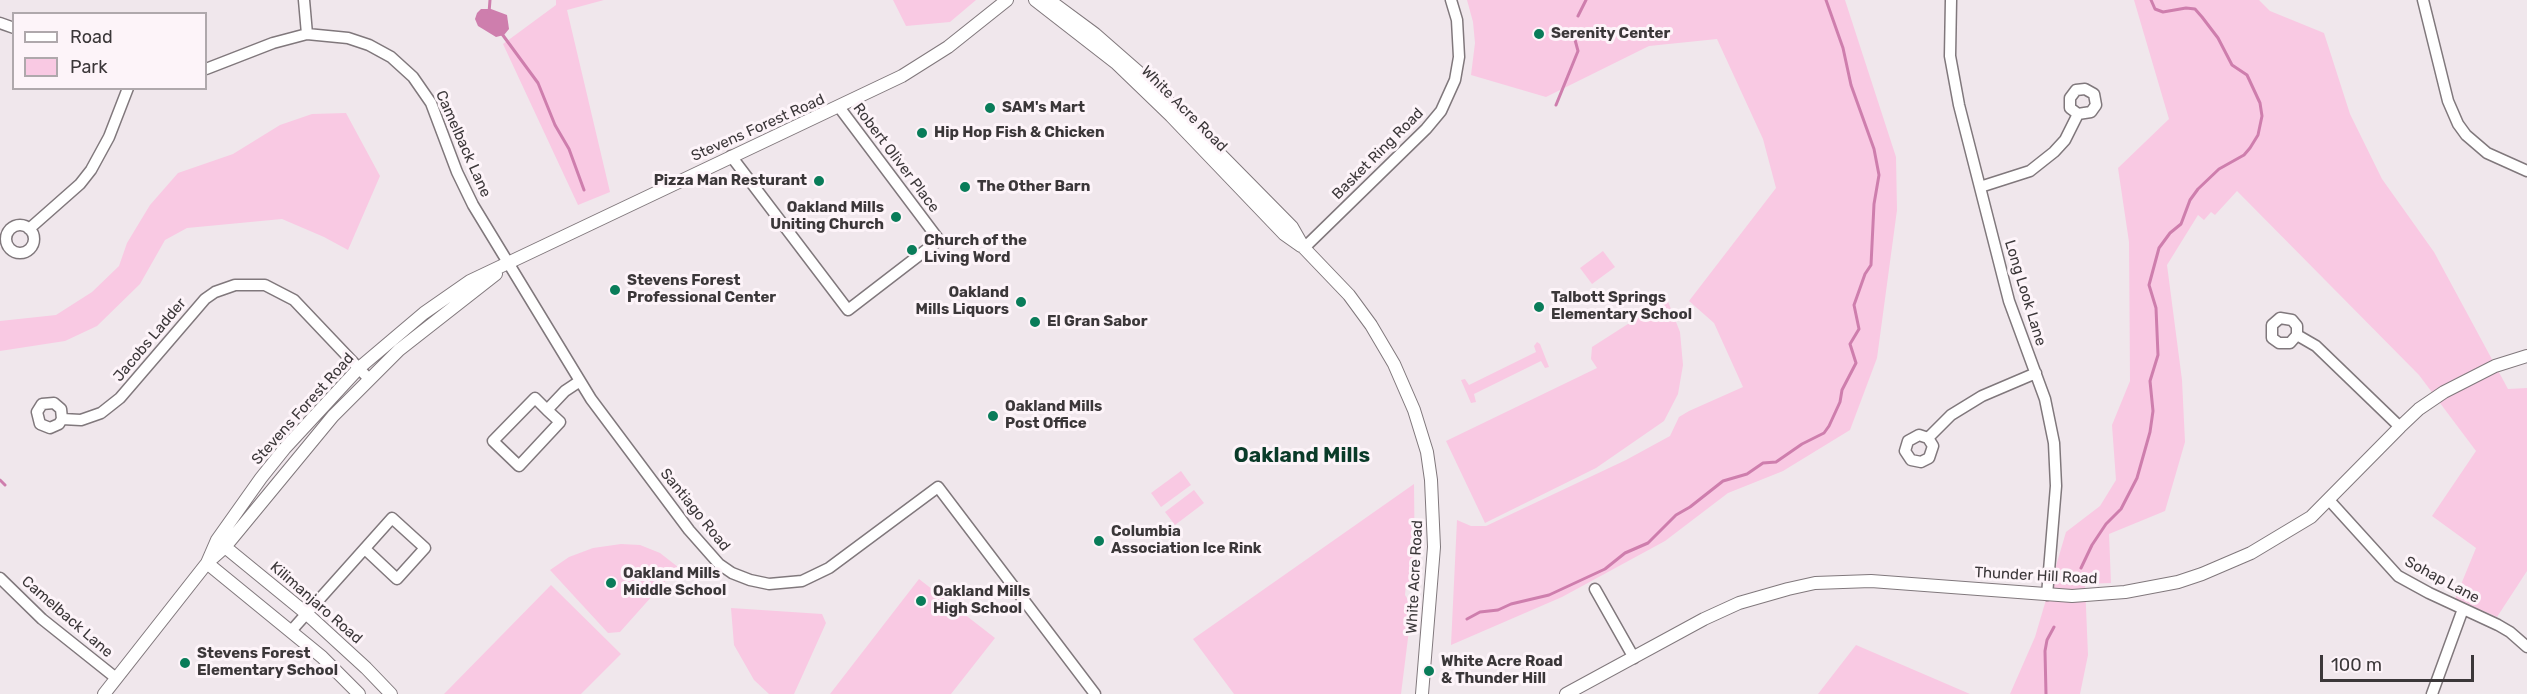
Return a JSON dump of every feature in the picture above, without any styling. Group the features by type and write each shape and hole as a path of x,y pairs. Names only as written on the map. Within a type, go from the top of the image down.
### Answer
{"street":[{"path":"304,0 307,34"},
{"name":"Stevens Forest Road","path":"104,694 207,563 261,478 285,448 359,368 424,313 470,281 839,107 925,62 972,29 1007,0"},
{"name":"White Acre Road","path":"1035,0 1116,63 1171,116 1284,234 1304,248 1348,295 1384,345 1402,381 1427,452 1432,491 1434,547 1422,694"},
{"name":"White Acre Road","path":"1049,0 1095,34 1143,76 1292,227 1304,248"},
{"name":"Basket Ring Road","path":"1304,248 1426,129 1441,111 1455,80 1459,57 1458,29 1451,0"},
{"name":"Long Look Lane","path":"1951,0 1949,32 1954,81 2009,301 2036,374 2051,425 2056,461 2047,595"},
{"path":"2423,0 2448,101 2458,124 2466,135 2487,153 2527,171"},
{"name":"Camelback Lane","path":"207,69 273,43 307,34 330,34 369,45 391,57 412,77 431,103 457,172 473,205 509,264"},
{"path":"29,229 80,184 91,170 109,137 127,90"},
{"name":"Robert Oliver Place","path":"731,156 848,310 939,240 839,107"},
{"path":"1980,187 2016,177 2042,163 2065,140 2078,114"},
{"name":"Stevens Forest Road","path":"221,543 369,379 432,322 509,264"},
{"name":"Santiago Road","path":"509,264 580,381 612,428 706,552 726,569 750,580 770,584 802,581 815,576 846,556 938,487 1095,694"},
{"name":"Jacobs Ladder","path":"62,419 81,420 101,413 111,406 195,308 215,292 235,285 265,285 289,297 369,379"},
{"path":"2297,335 2316,346 2400,427"},
{"name":"Thunder Hill Road","path":"1566,694 1739,603 1779,591 1815,584 1881,581 2072,596 2125,592 2178,582 2202,574 2272,542 2311,517 2419,409 2462,381 2495,366 2527,356"},
{"path":"1928,438 1952,415 1970,403 1996,389 2036,374"},
{"path":"548,410 565,392 580,381"},
{"path":"535,398 548,410 560,422 519,466 493,441 535,398"},
{"name":"Sohap Lane","path":"2329,500 2398,576 2510,632 2527,647"},
{"path":"291,631 392,518 425,548 397,579 365,549"},
{"name":"Kilimanjaro Road","path":"221,543 307,614 391,694"},
{"path":"207,563 291,631 359,694"},
{"name":"Camelback Lane","path":"0,578 42,619 116,678"},
{"path":"1595,588 1634,658"},
{"path":"2432,694 2463,609"}],"green space":[{"path":"556,0 604,0 567,10 610,192 578,205 503,44 556,5"},
{"path":"893,0 976,0 950,22 906,26"},
{"path":"1467,0 1845,0 1896,157 1897,210 1877,358 1850,430 1783,471 1728,493 1665,541 1562,597 1451,645 1457,520 1471,526 1486,526 1626,460 1670,436 1679,417 1743,387 1714,323 1689,301 1776,188 1763,139 1717,39 1649,46 1546,97 1471,75 1475,43 1473,22"},
{"path":"2134,0 2259,0 2270,11 2324,33 2350,114 2382,179 2434,252 2508,389 2527,388 2527,571 2497,617 2455,599 2476,548 2432,516 2476,451 2419,375 2237,191 2215,215 2211,212 2204,220 2198,215 2167,265 2182,380 2185,442 2165,511 2109,534 2111,583 2085,584 2088,655 2080,694 2010,694 2035,637 2066,532 2100,506 2116,480 2112,425 2130,381 2129,242 2118,168 2169,119"},
{"path":"346,113 380,176 348,250 282,219 187,228 165,240 140,284 97,326 65,341 0,351 0,321 56,315 92,292 119,266 127,243 150,205 178,173 233,154 280,125 312,114"},
{"path":"1603,251 1615,267 1592,284 1580,268"},
{"path":"1667,299 1680,332 1683,365 1678,394 1664,421 1596,468 1485,523 1446,441 1597,368 1591,359 1592,347"},
{"path":"1537,342 1540,344 1549,367 1545,368 1541,361 1474,394 1476,402 1471,403 1461,380 1465,379 1469,385 1536,352 1534,346"},
{"path":"1181,471 1191,485 1161,507 1151,493"},
{"path":"1414,484 1415,582 1406,584 1405,595 1412,606 1401,694 1234,694 1193,639"},
{"path":"1194,490 1204,503 1175,525 1165,512"},
{"path":"621,544 640,545 660,553 678,567 620,632 608,633 550,570 569,557 593,548"},
{"path":"919,579 995,638 951,694 830,694"},
{"path":"551,585 621,654 581,694 444,694"},
{"path":"731,608 822,614 826,623 794,694 769,694 754,680 734,645"},
{"path":"1856,645 1970,694 1818,694"}],"shaded area":[{"path":"481,9 491,9 507,15 509,29 504,35 496,37 478,26 475,19"}],"waterway":[{"path":"489,13 490,0"},
{"path":"1578,16 1586,0"},
{"path":"1467,619 1480,612 1498,610 1511,604 1549,595 1605,569 1625,553 1648,543 1676,515 1723,481 1747,474 1763,463 1776,462 1802,444 1824,433 1829,426 1840,402 1842,390 1856,363 1850,344 1859,329 1854,305 1865,274 1871,265 1874,204 1879,175 1874,149 1851,85 1843,48 1826,0"},
{"path":"2081,568 2092,545 2106,524 2121,509 2137,478 2150,432 2153,411 2150,381 2158,355 2156,308 2149,285 2159,248 2170,233 2181,224 2190,200 2198,189 2219,169 2244,155 2250,148 2258,135 2262,116 2260,103 2247,75 2232,65 2218,38 2195,9 2186,8 2163,12 2155,9 2151,0"},
{"path":"502,34 538,83 555,125 569,149 584,190"},
{"path":"1556,105 1578,51 1574,36"},
{"path":"0,480 5,485"},
{"path":"2046,694 2045,651 2047,640 2054,627"}],"place":[{"name":"Serenity Center","path":"1539,34"},
{"name":"SAM's Mart","path":"990,108"},
{"name":"Hip Hop Fish & Chicken","path":"922,133"},
{"name":"Pizza Man Resturant","path":"819,181"},
{"name":"The Other Barn","path":"965,187"},
{"name":"Oakland Mills Uniting Church","path":"896,217"},
{"name":"Church of the Living Word","path":"912,250"},
{"name":"Stevens Forest Professional Center","path":"615,290"},
{"name":"Oakland Mills Liquors","path":"1021,302"},
{"name":"Talbott Springs Elementary School","path":"1539,307"},
{"name":"El Gran Sabor","path":"1035,322"},
{"name":"Oakland Mills Post Office","path":"993,416"},
{"name":"Columbia Association Ice Rink","path":"1099,541"},
{"name":"Oakland Mills Middle School","path":"611,583"},
{"name":"Oakland Mills High School","path":"921,601"},
{"name":"Stevens Forest Elementary School","path":"185,663"},
{"name":"White Acre Road & Thunder Hill","path":"1429,671"}],"district":[{"name":"Oakland Mills","path":"1302,456"}]}
